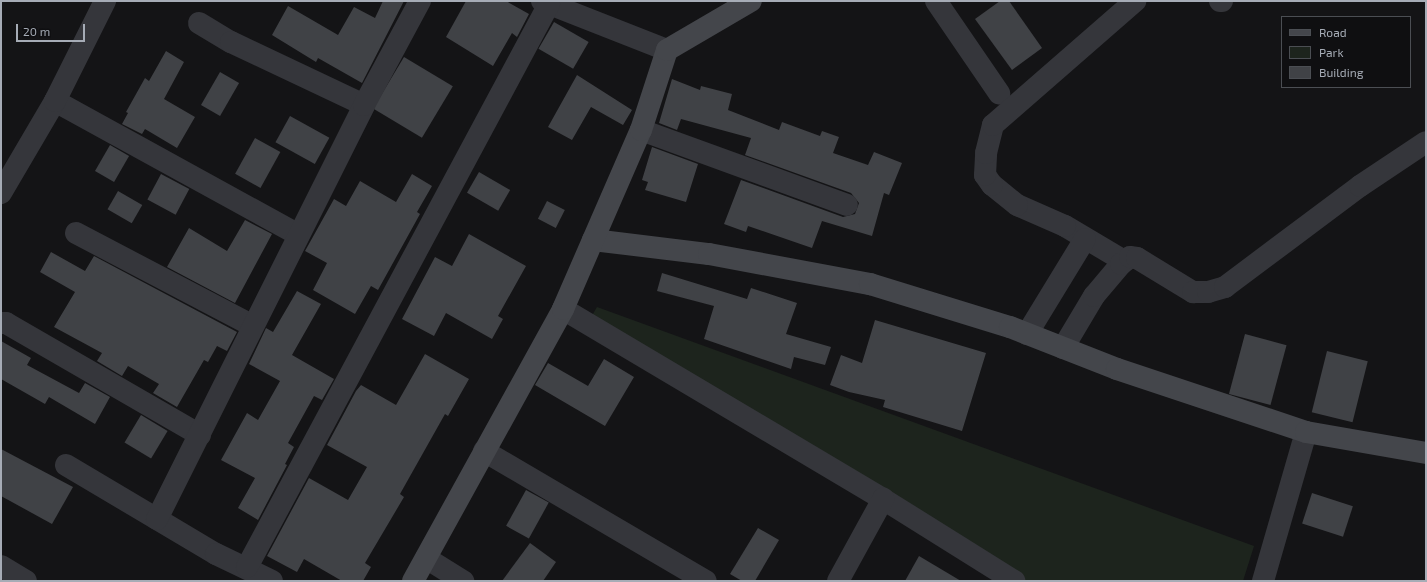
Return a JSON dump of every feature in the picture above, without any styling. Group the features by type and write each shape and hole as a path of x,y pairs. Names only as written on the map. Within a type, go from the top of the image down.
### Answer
{"street":[{"path":"1,193 55,101 105,1"},
{"path":"157,519 364,105 420,1"},
{"path":"413,581 563,309 641,130 667,50 751,1"},
{"path":"936,1 999,93"},
{"path":"1124,261 1084,239 1065,226 1016,204 992,185 985,175 986,153 993,125 1135,1"},
{"path":"247,567 546,2 667,50"},
{"path":"199,23 231,42 364,105"},
{"path":"55,101 299,235"},
{"path":"641,130 847,205"},
{"path":"1063,348 1094,296 1124,261 1130,257 1137,258 1193,292 1208,292 1225,287 1360,186 1426,142"},
{"path":"76,233 253,326"},
{"path":"1027,334 1084,239"},
{"path":"593,240 709,254 870,284 1027,334 1117,369 1306,432 1426,453"},
{"path":"563,309 883,499 1014,581"},
{"path":"1,323 6,323 200,435"},
{"path":"1264,581 1306,432"},
{"path":"484,451 706,581"},
{"path":"66,465 216,554 247,567 272,581"},
{"path":"838,581 883,499"},
{"path":"426,558 463,581"},
{"path":"1,566 26,581"}],"green space":[{"path":"597,307 1254,546 1243,581 996,581 590,319"}],"building":[{"path":"383,1 404,1 362,83 318,58 316,62 272,35 288,6 338,35 354,7 375,18"},
{"path":"466,1 506,1 529,14 517,37 512,33 493,66 446,37"},
{"path":"1000,1 1009,1 1042,48 1012,70 975,19"},
{"path":"554,22 589,42 573,69 538,49"},
{"path":"166,51 184,62 164,99 195,117 177,148 145,129 142,134 122,124 128,113 126,112 145,78 149,81"},
{"path":"404,57 453,86 422,138 373,108"},
{"path":"220,72 239,83 220,116 201,105"},
{"path":"577,75 632,110 623,125 591,107 572,140 548,127"},
{"path":"672,79 700,90 701,86 732,94 728,110 779,130 782,122 820,136 822,131 839,137 833,153 868,165 874,152 902,163 889,195 884,193 872,236 822,221 812,248 748,226 746,232 724,224 741,180 843,217 855,214 859,203 851,193 745,155 751,138 681,119 677,130 659,123"},
{"path":"290,116 329,138 315,164 275,142"},
{"path":"255,138 280,152 260,188 235,174"},
{"path":"110,145 129,156 114,182 95,171"},
{"path":"652,147 698,164 686,202 645,190 648,182 642,180"},
{"path":"479,172 510,190 498,211 467,193"},
{"path":"161,174 189,189 176,215 147,200"},
{"path":"412,174 432,186 417,212 420,214 378,290 371,286 355,314 313,290 327,263 305,251 334,199 346,206 360,181 396,202"},
{"path":"118,191 142,205 132,223 108,209"},
{"path":"547,201 565,210 556,228 538,219"},
{"path":"245,220 272,234 235,303 167,267 189,228 227,251"},
{"path":"469,234 526,266 498,316 503,319 492,339 446,313 434,336 402,319 435,257 452,266"},
{"path":"51,252 85,271 94,256 237,332 227,351 217,346 208,362 204,360 177,407 153,393 159,384 128,366 122,376 97,361 102,353 54,327 75,292 40,272"},
{"path":"662,273 747,299 751,288 797,303 786,334 831,347 825,365 794,357 791,369 704,339 714,306 657,291"},
{"path":"297,291 321,304 292,355 334,379 322,400 314,396 288,443 294,447 285,464 287,465 258,520 238,508 255,478 221,460 247,413 258,420 280,381 249,364 266,328 273,332"},
{"path":"875,320 986,353 962,431 883,407 885,400 849,392 830,385 841,355 862,363"},
{"path":"1245,334 1287,345 1270,405 1229,394"},
{"path":"1,341 31,358 27,365 79,393 85,383 110,397 95,424 49,397 45,404 1,379"},
{"path":"1327,351 1368,361 1353,422 1312,412"},
{"path":"425,354 469,379 448,416 445,414 400,494 404,497 365,563 371,567 363,581 342,581 304,559 297,572 267,556 309,478 348,500 367,467 327,445 356,391 361,385 396,405"},
{"path":"604,359 634,377 605,426 535,385 548,363 588,386"},
{"path":"141,415 168,431 151,458 125,442"},
{"path":"1,449 73,487 52,524 1,496"},
{"path":"526,490 549,503 529,538 506,526"},
{"path":"1312,493 1353,506 1343,537 1302,523"},
{"path":"758,528 779,540 755,581 742,581 730,574"},
{"path":"530,543 556,562 543,581 502,581"},
{"path":"919,556 961,581 905,581"}]}
